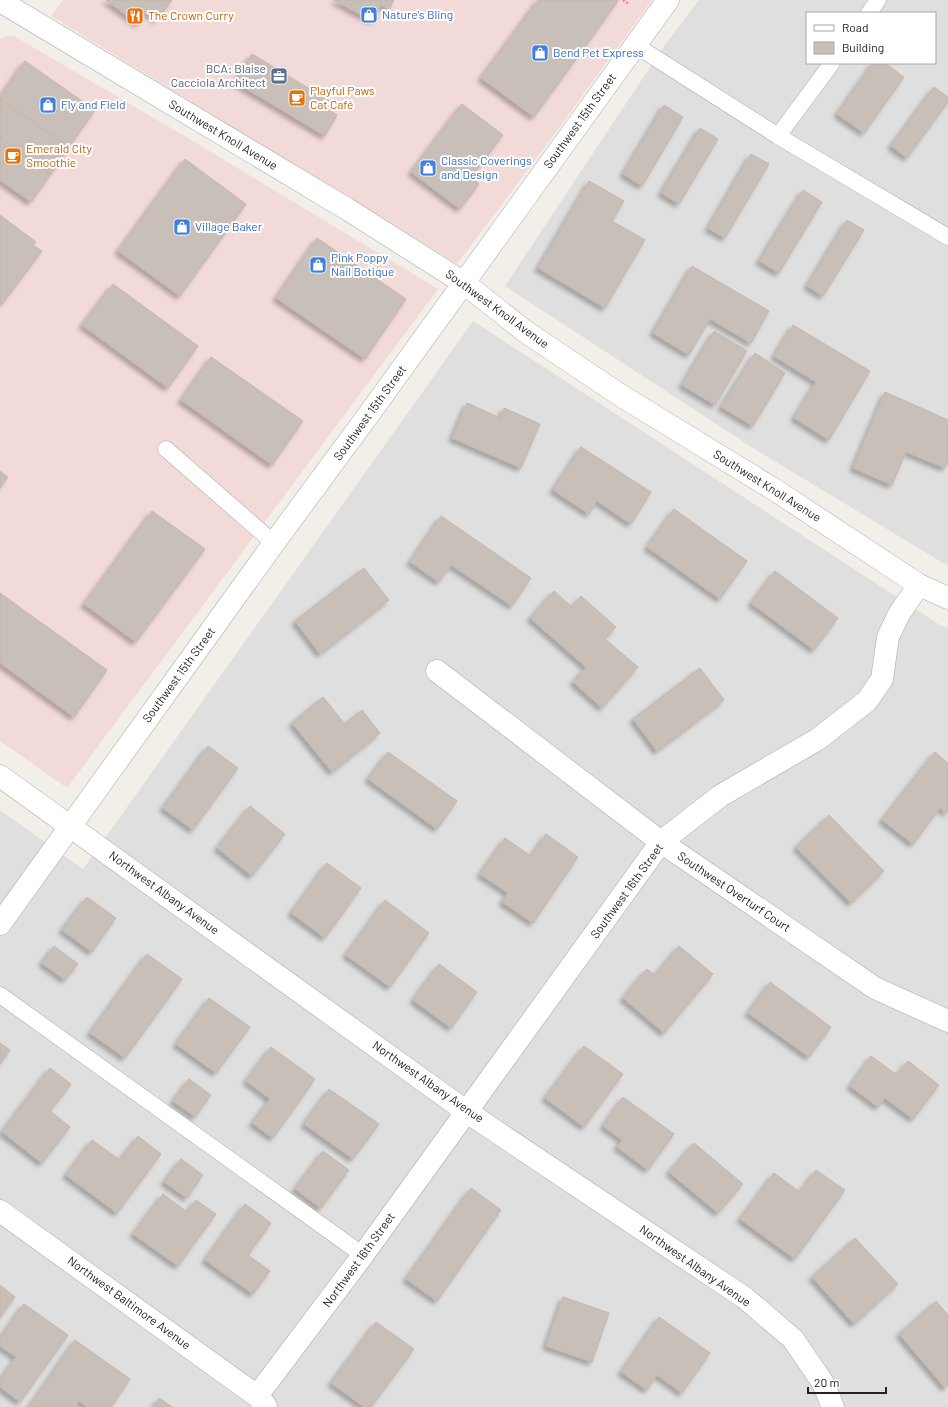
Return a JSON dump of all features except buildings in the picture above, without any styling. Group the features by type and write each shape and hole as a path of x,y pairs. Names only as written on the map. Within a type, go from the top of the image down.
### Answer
{"street":[{"name":"Southwest 15th Street","path":"0,924 274,542 464,283 668,0"},
{"name":"Southwest Knoll Avenue","path":"0,1 340,205 464,283 526,332 601,382 775,490 919,585 948,598"},
{"name":"Southwest 16th Street","path":"468,1112 661,842 720,796 818,739 867,701 882,679 888,637 899,614 919,585"},
{"name":"Southwest Overturf Court","path":"437,671 661,842 875,988 948,1021"},
{"name":"Northwest Albany Avenue","path":"0,776 468,1112 745,1298 792,1339 823,1383 833,1407"},
{"name":"Northwest 16th Street","path":"262,1401 363,1255 468,1112"},
{"name":"Northwest Baltimore Avenue","path":"0,1211 262,1401"}],"lane":[{"path":"870,12 878,0"},
{"path":"635,45 778,136 948,238"},
{"path":"778,136 831,64"},
{"path":"166,450 274,542"},
{"path":"0,995 363,1255"}],"path":[{"path":"623,0 629,4"}],"shaded area":[{"path":"63,0 652,0 545,147 457,264 51,16"},
{"path":"699,0 948,0 948,566 753,448 505,286 664,46"},
{"path":"7,36 14,36 186,137 438,289 67,788 0,741 0,39"},
{"path":"473,321 940,625 948,628 948,1407 0,1407 0,810 83,869"}],"place":[{"name":"Nature's Bling","path":"369,15"},
{"name":"The Crown Curry","path":"135,16"},
{"name":"Bend Pet Express","path":"540,53"},
{"name":"BCA: Blaise Cacciola Architect","path":"279,76"},
{"name":"Playful Paws Cat Café","path":"297,98"},
{"name":"Fly and Field","path":"48,105"},
{"name":"Emerald City Smoothie","path":"13,156"},
{"name":"Classic Coverings and Design","path":"428,168"},
{"name":"Village Baker","path":"182,227"},
{"name":"Pink Poppy Nail Botique","path":"318,265"}]}
